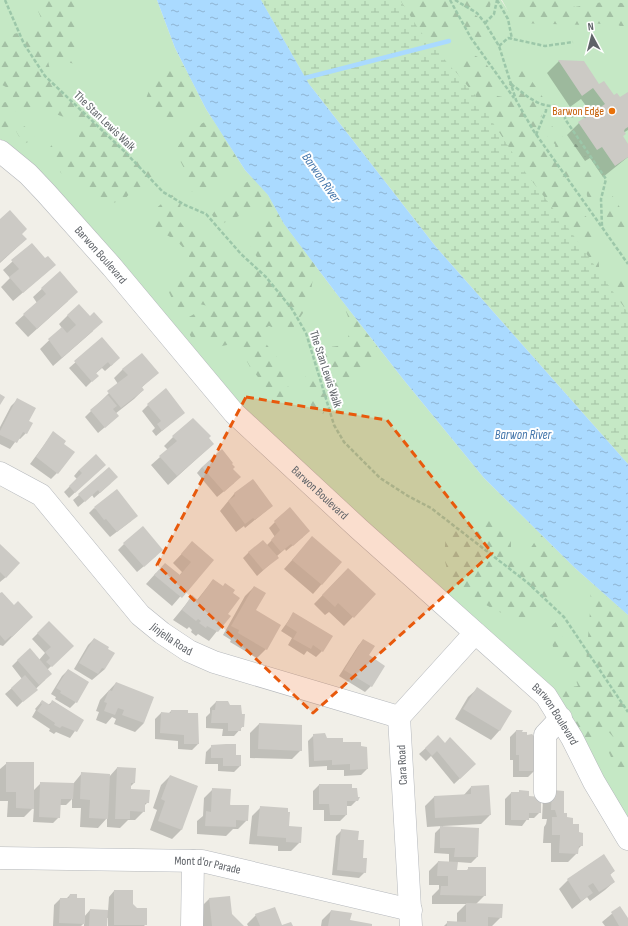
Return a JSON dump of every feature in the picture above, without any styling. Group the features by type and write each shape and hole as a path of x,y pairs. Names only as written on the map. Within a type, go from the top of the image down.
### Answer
{"street":[{"name":"Barwon Boulevard","path":"0,151 28,174 46,193 112,267 234,413 359,529 546,696 561,718 594,782 628,839"},
{"name":"Jinjella Road","path":"0,473 41,495 140,615 162,634 188,651 214,662 399,718"},
{"path":"399,718 475,633"},
{"name":"Cara Road","path":"399,718 411,918"},
{"path":"545,792 545,734 561,718"},
{"name":"Mont d'or Parade","path":"0,858 202,861 411,918"},
{"path":"192,926 193,861"}],"path":[{"name":"The Stan Lewis Walk","path":"5,0 24,44 45,76 126,153 163,192 206,214 241,254 266,277 292,309 306,333 334,425 344,442 380,478 408,496 431,508 528,583 564,617 628,712"},
{"path":"450,0 471,38 516,100 536,135 628,264"},
{"path":"455,0 477,13 485,23 499,46 516,100"},
{"path":"485,23 494,14 497,0"},
{"path":"497,0 508,19 512,39"},
{"path":"499,46 508,38 545,46 573,42"},
{"path":"510,83 538,104 546,107 555,106 570,117 577,114 586,118"},
{"path":"536,135 546,111 546,107"},
{"path":"565,114 565,119 606,179 601,199 602,228"}],"highlighted area":[{"path":"246,397 387,420 492,553 313,713 157,565"}],"green space":[{"path":"0,0 157,0 175,48 206,109 245,170 268,195 284,224 336,293 403,379 484,478 575,568 628,615 628,839 555,709 234,413 15,150 0,139"},
{"path":"26,0 89,0 75,16 75,64 47,57 51,74 75,102 100,126 133,147 152,165 156,181 141,194 131,192 125,199 110,204 80,187 74,179 61,173 47,151 55,141 71,154 80,139 72,119 31,108 16,111 9,116 27,128 36,139 23,144 16,131 2,128 0,126 0,103 12,101 14,91 0,84 0,37 31,30 42,20 34,2"},
{"path":"261,0 501,0 508,11 502,0 628,0 628,464 309,84"},
{"path":"261,0 400,0 420,31 475,95 525,172 569,229 628,313 628,464 436,247 309,84"},
{"path":"400,0 491,0 490,7 484,10 478,7 469,11 477,16 489,34 488,39 477,38 457,25 434,47 430,43 421,44"},
{"path":"515,0 563,0 575,7 608,1 628,4 628,26 620,26 613,22 604,22 600,24 589,22 588,25 514,23 511,17 520,9 515,5"},
{"path":"472,55 477,56 488,66 497,84 491,94 496,96 512,100 518,96 517,91 508,84 510,74 523,68 544,99 542,114 536,134 543,150 556,151 555,144 548,140 547,132 549,123 564,138 567,146 576,144 590,163 589,171 595,177 594,185 598,193 591,203 587,196 586,186 576,179 566,186 570,194 576,198 581,206 582,213 590,220 589,226 596,229 599,234 585,240 587,248 592,251 599,263 597,276 594,281 475,95 455,71 464,60"},
{"path":"184,66 200,98 186,117 162,121 145,102 148,94 154,81 158,77 168,71"},
{"path":"212,118 236,156 225,175 204,192 186,191 185,170 175,151 188,131"},
{"path":"253,178 268,195 284,224 315,265 309,304 289,334 269,326 261,330 267,345 283,364 289,390 283,409 250,367 237,343 217,347 213,337 191,337 182,321 208,306 195,303 178,312 168,290 189,267 189,254 176,240 155,229 153,211 174,193 181,203 178,219 184,227 200,234 234,270 253,274 261,263 252,250 246,231 260,226 271,215 255,209 219,225 212,215 225,199"},
{"path":"613,196 628,221 628,248 609,223 605,211 605,203"},
{"path":"614,279 625,281 628,284 628,313 608,285"},
{"path":"336,293 379,349 372,363 353,374 348,384 337,391 323,414 306,402 305,376 306,372 321,367 321,356 330,347 344,345 348,338 350,331 349,319"},
{"path":"501,520 511,539 511,557 525,564 530,549 540,534 575,568 561,592 547,608 533,616 520,618 505,614 489,607 450,582 444,557 446,534 484,521"},
{"path":"587,579 628,615 628,774 620,777 606,746 615,739 606,729 594,738 579,737 556,693 562,688 578,686 572,669 553,647 548,629 556,622 564,641 586,664 591,598"}],"water":[{"name":"Barwon River","path":"157,0 261,0 309,84 436,247 628,464 628,615 575,568 484,478 403,379 336,293 284,224 268,195 245,170 206,109 175,48"}],"building":[{"name":"Barwon Edge","path":"558,60 584,61 599,84 604,81 614,95 617,93 620,97 628,92 628,127 624,131 626,134 623,136 628,144 628,157 615,166 602,147 597,150 578,122 605,104 593,88 582,96"},
{"path":"10,210 27,229 22,234 27,239 0,262 0,219"},
{"path":"32,243 45,258 48,256 56,265 23,293 9,277 19,269 11,260"},
{"path":"60,271 78,292 37,329 23,314 46,294 41,288"},
{"path":"79,304 90,316 94,312 103,322 62,358 48,339 62,327 67,333 76,325 67,315"},
{"path":"102,337 120,358 111,366 108,362 96,373 99,376 92,382 74,361"},
{"path":"142,353 159,373 142,387 144,390 121,408 107,391 128,375 122,369"},
{"path":"166,388 185,413 162,431 157,424 161,421 147,404"},
{"path":"0,394 5,397 0,405"},
{"path":"108,395 117,406 113,409 119,416 105,428 90,410"},
{"path":"17,398 36,408 29,421 33,423 27,434 23,432 17,443 0,435 0,431"},
{"path":"193,418 211,436 209,438 214,444 177,476 159,456 177,441 172,436"},
{"path":"53,431 66,441 64,444 75,452 58,474 36,457"},
{"path":"222,449 233,463 232,464 235,467 233,469 241,477 224,492 202,467"},
{"path":"96,454 106,465 75,493 69,486 82,473 79,470"},
{"path":"109,467 118,477 100,493 98,490 85,502 78,494"},
{"path":"253,479 273,506 255,520 253,518 245,524 228,501 235,496 234,493"},
{"path":"117,489 138,516 117,532 106,519 104,520 94,507"},
{"path":"290,507 310,531 293,546 291,544 281,552 271,540 280,530 274,521"},
{"path":"143,526 163,550 144,567 123,543"},
{"path":"312,536 342,562 322,585 292,560"},
{"path":"263,540 279,558 263,570 248,552"},
{"path":"192,541 214,560 182,598 154,575 165,563 180,575 191,562 181,554"},
{"path":"0,544 20,563 6,578 0,572"},
{"path":"348,568 376,594 354,618 338,603 335,607 322,595"},
{"path":"213,579 223,586 225,583 235,590 233,593 240,598 228,614 231,616 218,632 207,626 206,628 199,623 201,621 198,619 196,621 182,610 192,595 198,600"},
{"path":"254,586 266,593 256,610 281,625 267,650 238,633 239,630 231,626"},
{"path":"2,592 14,605 18,601 33,617 12,637 11,636 5,641 0,635 0,593"},
{"path":"293,612 333,636 323,652 313,645 311,649 293,639 297,632 286,625"},
{"path":"49,621 74,646 52,667 46,662 50,658 45,652 51,647 37,633"},
{"path":"94,638 109,647 108,649 115,653 105,669 102,668 98,674 79,663"},
{"path":"363,639 375,646 369,655 385,666 372,687 344,670"},
{"path":"30,648 52,674 39,685 17,660"},
{"path":"68,669 89,682 77,703 60,693 61,691 56,688"},
{"path":"25,675 38,690 23,702 11,688"},
{"path":"116,682 154,697 144,723 122,715 124,710 118,708 115,715 104,711 107,703 104,702 109,690 112,691"},
{"path":"477,687 512,711 500,731 463,709"},
{"path":"42,700 50,705 52,700 84,720 77,732 62,726 60,728 54,725 55,723 37,711 42,704 40,703"},
{"path":"216,701 228,701 230,705 241,705 242,714 245,714 244,727 241,727 241,731 228,731 228,723 211,723 212,710 215,710"},
{"path":"171,710 188,710 188,713 198,713 199,744 184,744 184,735 160,733 161,712 171,713"},
{"path":"259,723 302,725 302,751 258,749"},
{"path":"516,730 523,730 522,732 527,732 527,735 532,734 536,738 535,771 519,771 519,755 516,755"},
{"path":"325,733 327,738 343,738 343,742 361,742 361,746 367,747 368,769 350,770 350,764 332,765 332,760 314,761 313,734"},
{"path":"438,735 445,743 450,737 476,764 460,779 437,751 432,756 425,748"},
{"path":"236,744 236,755 241,755 241,766 223,766 223,758 211,758 211,745"},
{"path":"6,762 34,762 34,809 16,808 16,792 6,792"},
{"path":"117,767 136,768 135,783 131,783 131,789 150,790 149,803 145,803 145,812 130,811 130,819 115,819"},
{"path":"81,772 110,774 108,819 89,818 90,800 80,799"},
{"path":"170,775 198,786 182,830 158,821 165,801 161,799"},
{"path":"40,782 74,783 73,799 61,799 60,818 39,817"},
{"path":"319,784 352,784 352,788 357,788 358,797 360,797 358,801 347,801 347,815 330,815 329,804 319,804"},
{"path":"489,785 491,815 435,818 434,796 471,794 471,786"},
{"path":"212,788 231,789 230,805 249,805 248,821 236,820 236,827 205,826 206,811 211,812"},
{"path":"519,790 529,791 529,796 541,797 541,813 529,813 529,820 511,820 511,792 519,792"},
{"path":"552,790 564,791 564,813 567,813 567,817 573,818 573,824 579,824 579,832 583,833 583,846 579,846 578,854 559,853 560,835 552,835 552,817 557,817 555,810 551,810"},
{"path":"260,806 288,808 288,812 290,812 289,826 302,827 301,843 286,842 286,838 257,836"},
{"path":"440,826 479,828 478,857 454,857 455,848 440,848"},
{"path":"341,829 359,831 358,840 364,840 363,858 367,858 366,873 337,870"},
{"path":"604,854 615,871 610,874 615,882 599,892 593,883 588,886 593,893 581,901 567,879"},
{"path":"438,861 458,862 457,870 468,870 468,867 486,867 486,896 440,895 441,886 448,886 448,876 437,876"},
{"path":"114,890 133,890 133,904 137,908 147,908 147,925 114,925"},
{"path":"70,894 77,894 77,898 85,898 85,924 59,923 60,898 69,898"},
{"path":"230,896 232,914 244,926 212,926 209,898"},
{"path":"466,903 503,904 502,918 488,917 488,926 447,926 447,921 466,922"},
{"path":"620,906 628,918 628,926 619,926 611,912"},
{"path":"275,907 282,925 291,922 293,926 260,926 255,914"},
{"path":"90,909 108,910 107,926 89,926"},
{"path":"331,910 352,913 350,920 372,924 372,926 328,926"}],"waterway":[{"path":"301,79 449,41"}],"place":[{"name":"Barwon Edge","path":"612,111"}]}
